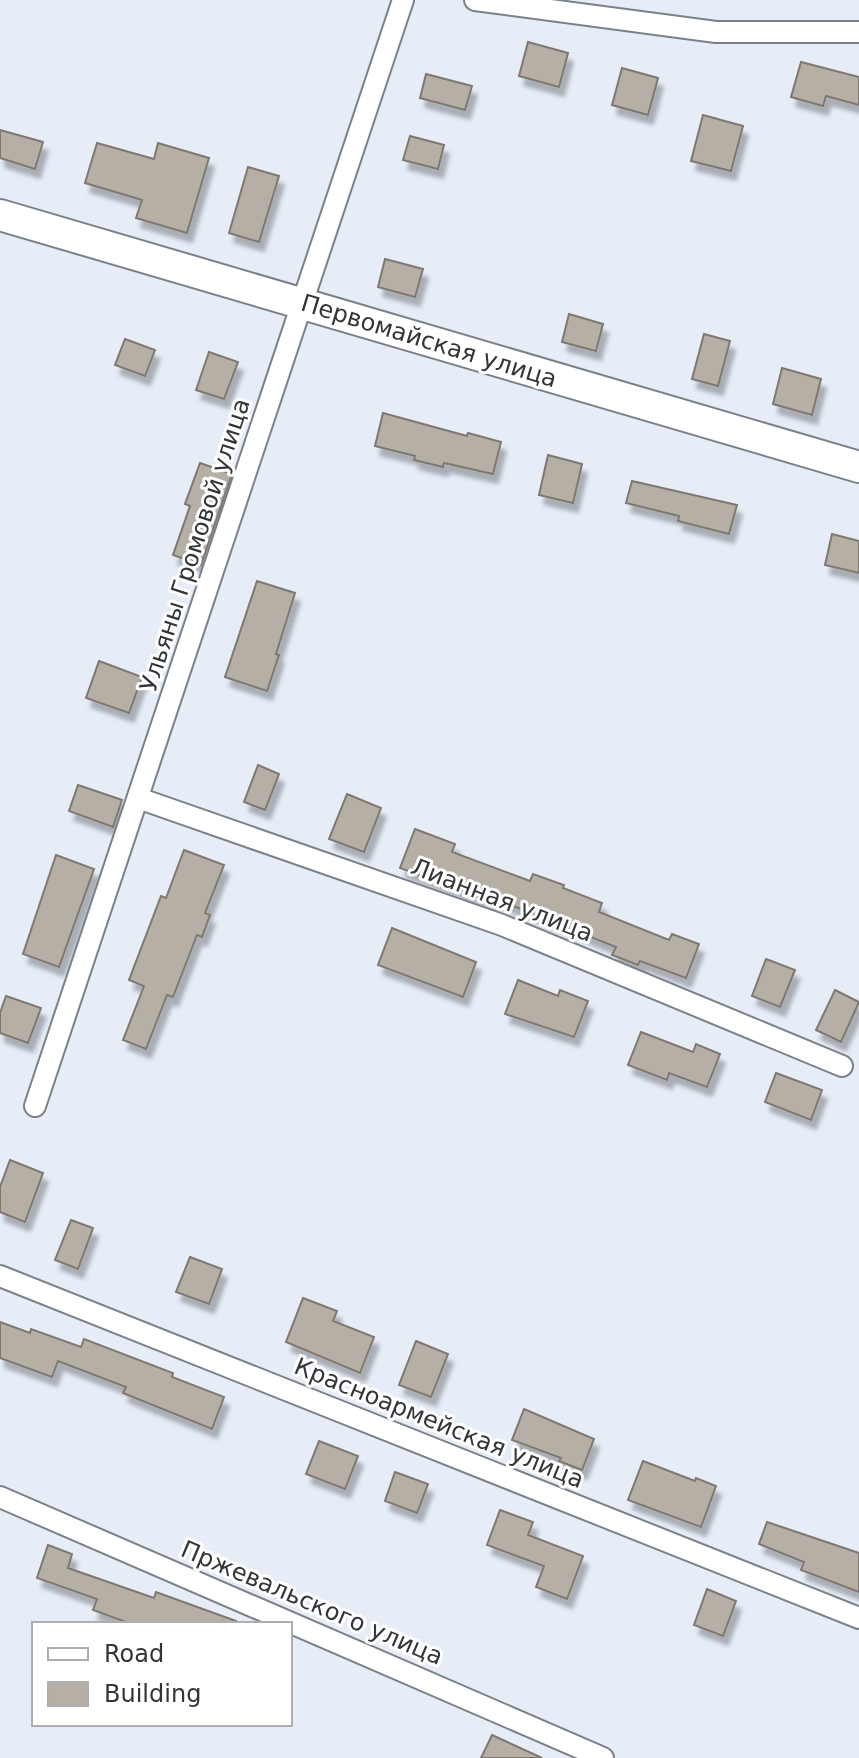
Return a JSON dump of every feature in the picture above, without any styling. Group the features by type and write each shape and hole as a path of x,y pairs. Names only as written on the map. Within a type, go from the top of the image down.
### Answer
{"street":[{"name":"Ульяны Громовой улица","path":"35,1106 403,0"},
{"path":"475,0 716,32 859,32"},
{"name":"Первомайская улица","path":"0,215 859,467"},
{"name":"Лианная улица","path":"138,798 502,925 842,1066"},
{"name":"Красноармейская улица","path":"0,1276 859,1618"},
{"name":"Пржевальского улица","path":"0,1497 289,1622"},
{"name":"Пржевальского улица","path":"292,1623 603,1758"}],"building":[{"path":"528,42 568,53 559,87 519,76"},
{"path":"801,62 859,77 859,105 826,96 823,106 791,97"},
{"path":"622,68 658,78 648,115 612,105"},
{"path":"426,74 472,86 465,110 420,98"},
{"path":"703,115 743,126 731,171 691,161"},
{"path":"0,130 43,142 35,169 0,158"},
{"path":"410,136 444,145 438,169 403,160"},
{"path":"97,143 154,159 158,143 209,158 187,233 136,218 142,200 85,183"},
{"path":"248,167 279,176 259,242 229,233"},
{"path":"385,259 423,269 415,297 378,287"},
{"path":"569,314 603,324 596,351 562,342"},
{"path":"704,334 730,341 718,386 692,379"},
{"path":"125,339 155,350 145,376 115,365"},
{"path":"209,352 238,362 224,399 196,390"},
{"path":"782,368 821,379 812,415 773,404"},
{"path":"383,413 501,442 493,474 444,463 443,467 375,446"},
{"path":"548,455 582,464 573,503 539,495"},
{"path":"200,463 232,474 201,565 173,555 190,506 185,504"},
{"path":"632,481 737,505 729,534 678,521 679,516 626,503"},
{"path":"832,534 859,541 859,573 825,565"},
{"path":"257,581 295,593 267,691 225,677"},
{"path":"99,661 142,677 129,713 86,698"},
{"path":"258,765 279,774 265,810 244,802"},
{"path":"78,785 122,800 113,827 69,811"},
{"path":"347,794 381,808 364,852 329,839"},
{"path":"415,829 455,844 452,852 530,881 533,874 564,885 563,888 602,903 599,912 669,940 672,934 699,944 686,978 640,961 638,965 612,955 616,947 493,898 492,902 400,868"},
{"path":"184,850 224,865 205,913 210,915 202,937 197,935 173,997 167,995 146,1049 123,1040 144,986 129,980 161,896 166,898"},
{"path":"56,855 94,869 59,967 23,954"},
{"path":"392,928 476,962 463,997 378,965"},
{"path":"766,959 795,970 780,1007 752,996"},
{"path":"518,980 558,996 560,990 588,1001 574,1037 505,1014"},
{"path":"835,990 859,1002 841,1042 816,1030"},
{"path":"6,996 41,1008 28,1043 0,1033 0,1013"},
{"path":"641,1032 693,1052 696,1044 720,1054 707,1087 669,1073 667,1080 628,1065"},
{"path":"776,1073 822,1090 811,1120 765,1102"},
{"path":"10,1160 43,1173 25,1222 0,1212 0,1187"},
{"path":"71,1220 93,1228 78,1269 55,1260"},
{"path":"190,1257 222,1269 209,1304 176,1292"},
{"path":"303,1298 337,1311 333,1321 374,1337 360,1373 286,1342"},
{"path":"0,1322 30,1333 31,1329 81,1347 84,1339 173,1373 172,1377 224,1397 212,1429 123,1393 126,1387 58,1361 52,1377 0,1358"},
{"path":"416,1341 448,1354 431,1397 399,1385"},
{"path":"524,1409 594,1439 582,1470 559,1461 561,1458 512,1440"},
{"path":"319,1441 358,1456 345,1489 306,1474"},
{"path":"643,1461 716,1486 701,1527 628,1500"},
{"path":"395,1472 428,1484 417,1513 385,1501"},
{"path":"500,1510 533,1522 528,1535 583,1556 567,1599 536,1587 544,1566 487,1545"},
{"path":"767,1522 859,1553 859,1592 801,1570 804,1562 759,1544"},
{"path":"48,1545 72,1554 68,1568 154,1598 156,1592 236,1622 126,1622 93,1610 97,1599 37,1578"},
{"path":"707,1589 736,1601 723,1636 694,1625"},
{"path":"492,1735 542,1758 481,1758"}]}
